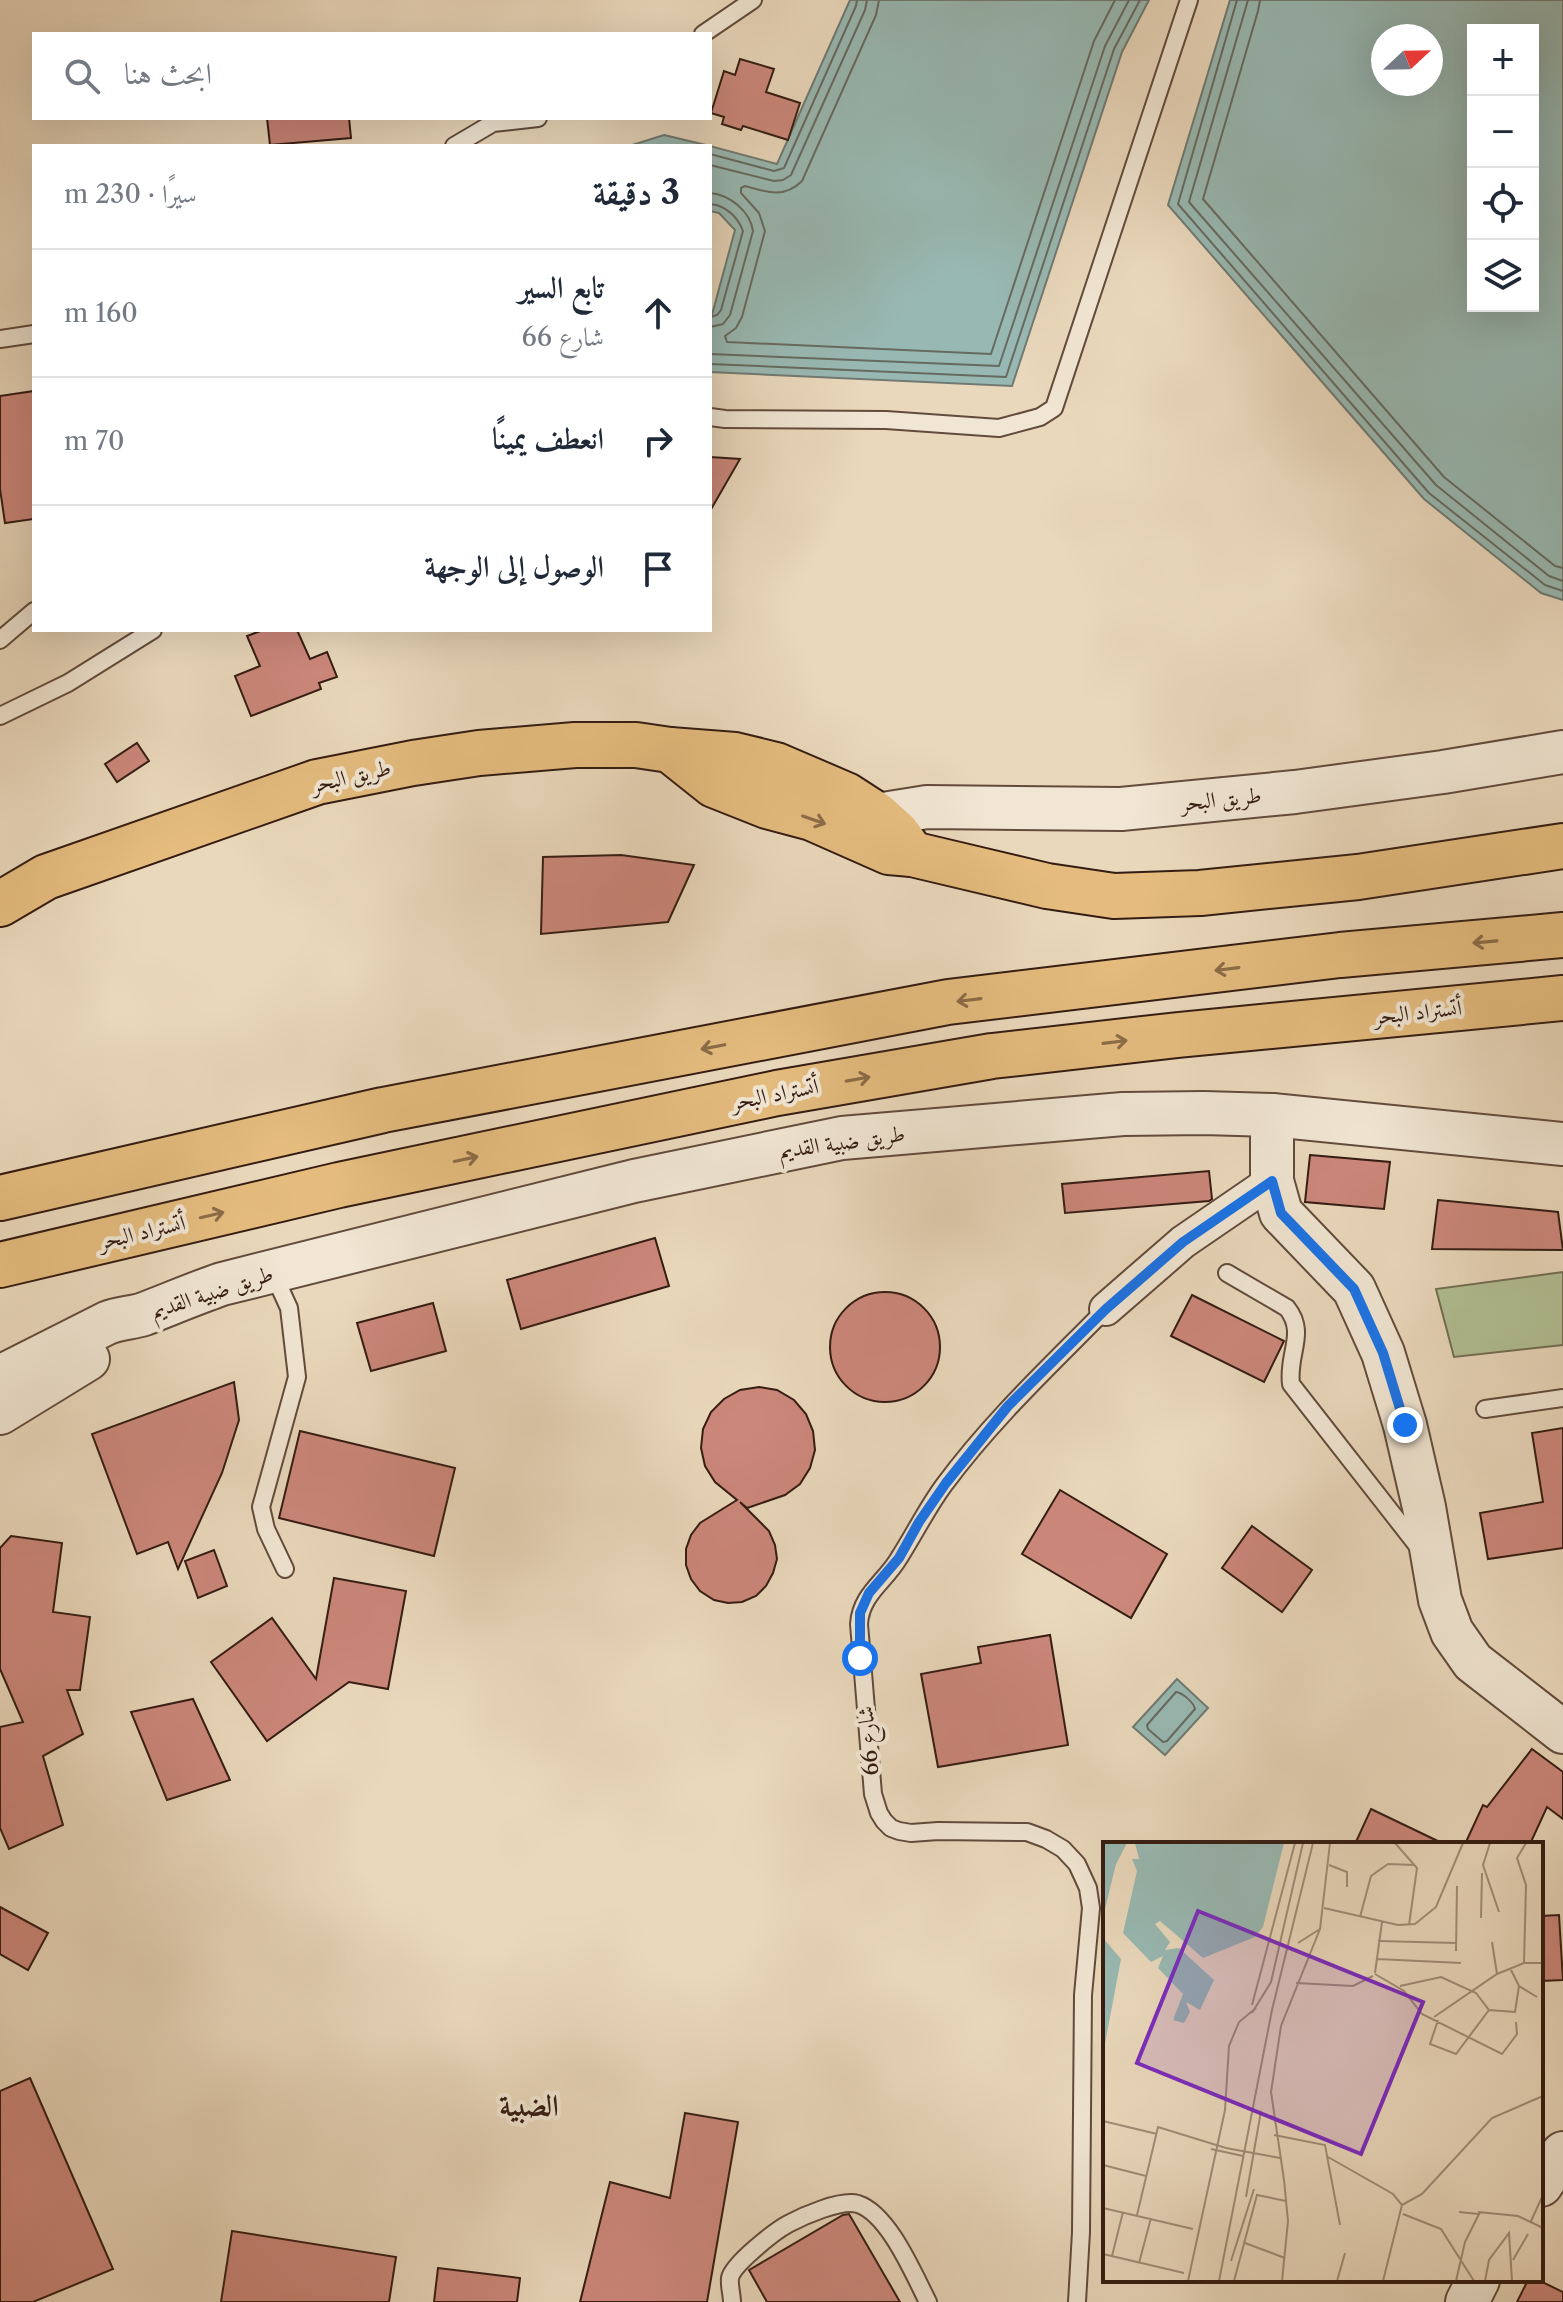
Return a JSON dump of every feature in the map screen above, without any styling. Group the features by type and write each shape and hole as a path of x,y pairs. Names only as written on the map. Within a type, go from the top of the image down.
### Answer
{"highway":[{"name":"طريق البحر","path":"0,904 46,877 302,787 413,763 534,748 636,745 735,755 772,785 846,795 867,826"},
{"path":"867,826 897,833 912,854 1047,886 1114,896 1200,893 1358,877 1563,846"},
{"name":"طريق البحر","path":"0,879 46,877"},
{"path":"0,1198 383,1110 948,1002 1340,955 1563,935"},
{"name":"أتستراد البحر","path":"0,1265 339,1185 777,1093 992,1056 1563,998"}],"street":[{"name":"طريق البحر","path":"867,826 927,807 1121,809 1295,792 1563,752"},
{"name":"طريق ضبية القديم","path":"0,1377 107,1323 140,1315 222,1284 634,1181 842,1138 1123,1114 1204,1113 1272,1115 1563,1144"},
{"path":"1272,1115 1272,1181 1281,1213 1354,1289 1383,1353 1424,1507 1440,1600 1452,1632 1473,1662 1563,1732"},
{"name":"شارع 66","path":"1106,1309 1183,1242 1272,1181"},
{"name":"طريق ضبية القديم","path":"0,1413 116,1342 140,1315"},
{"path":"1543,2182 1563,2153"},
{"path":"1467,2302 1477,2282"}],"lane":[{"path":"706,32 753,0"},
{"path":"712,417 886,420 999,428 1040,417 1054,408 1189,0"},
{"path":"457,144 493,123 520,120"},
{"path":"0,339 32,334"},
{"path":"0,640 32,613"},
{"path":"0,716 68,683 150,632"},
{"path":"273,1272 289,1308 297,1377 261,1507 266,1529 285,1569"},
{"path":"1227,1273 1287,1308 1293,1316 1297,1334 1290,1363 1291,1384 1435,1569"},
{"name":"شارع 66","path":"1077,2302 1081,2232 1083,1995 1091,1908 1088,1888 1077,1864 1063,1849 1027,1832 911,1833 891,1828 884,1821 873,1794 859,1624 860,1613 869,1593 899,1558 946,1483 1008,1406 1106,1309"},
{"path":"1485,1409 1563,1398"},
{"path":"732,2302 730,2278 739,2262 786,2224 832,2206 857,2204 877,2217 902,2250 928,2302"}],"green space":[{"path":"1563,1272 1563,1345 1454,1357 1436,1289"}],"water":[{"path":"850,0 1149,0 1122,52 1012,386 712,372 712,315 735,230 719,213 712,211 712,147 777,164"},
{"path":"1230,0 1563,0 1563,600 1541,593 1424,499 1168,205"},
{"path":"664,135 702,144 635,144"},
{"path":"1177,1679 1208,1708 1165,1755 1133,1727"}],"building":[{"path":"740,59 774,69 766,92 800,103 788,140 743,126 741,130 722,124 724,117 712,113 724,71 735,75"},
{"path":"267,120 349,120 351,138 270,144"},
{"path":"32,391 32,519 5,523 0,489 0,396"},
{"path":"712,457 740,459 712,508"},
{"path":"258,632 298,632 310,659 327,652 337,677 319,683 321,689 251,716 235,676 260,666 247,636"},
{"path":"137,743 149,761 117,782 105,764"},
{"path":"621,855 694,865 668,922 541,934 543,857"},
{"path":"1310,1155 1390,1162 1384,1209 1305,1202"},
{"path":"1209,1171 1212,1199 1209,1201 1065,1213 1062,1184"},
{"path":"1438,1200 1558,1212 1563,1250 1432,1249"},
{"path":"655,1238 669,1286 521,1329 507,1280"},
{"path":"885,1292 906,1296 924,1308 936,1326 940,1347 936,1368 924,1386 906,1398 885,1402 864,1398 846,1386 834,1368 830,1347 834,1326 846,1308 864,1296"},
{"path":"1192,1295 1284,1341 1264,1382 1171,1336"},
{"path":"433,1303 446,1351 371,1371 357,1323"},
{"path":"234,1382 239,1420 222,1473 178,1569 168,1542 137,1554 92,1434"},
{"path":"759,1387 777,1390 794,1400 806,1414 813,1431 815,1450 810,1468 800,1484 785,1495 747,1508 740,1502 769,1531 777,1559 766,1586 756,1596 742,1602 728,1603 714,1600 700,1591 686,1565 686,1549 700,1523 737,1500 715,1482 705,1466 701,1448 703,1429 711,1412 724,1399 740,1390"},
{"path":"1563,1428 1563,1548 1488,1559 1480,1513 1543,1502 1532,1433"},
{"path":"300,1431 455,1468 434,1556 279,1518"},
{"path":"1060,1490 1167,1554 1131,1618 1022,1554"},
{"path":"1252,1526 1312,1570 1282,1612 1222,1568"},
{"path":"11,1536 62,1543 53,1612 90,1617 80,1690 67,1690 83,1734 43,1756 63,1825 9,1849 0,1828 0,1727 23,1722 0,1669 0,1548"},
{"path":"214,1550 227,1586 198,1598 185,1561"},
{"path":"334,1578 406,1591 388,1689 349,1682 267,1741 211,1662 272,1618 316,1679"},
{"path":"1050,1635 1068,1745 938,1767 921,1674 981,1663 978,1647"},
{"path":"193,1699 230,1780 167,1800 131,1712"},
{"path":"1532,1749 1563,1772 1563,1819 1547,1807 1531,1842 1466,1842 1483,1805 1487,1807"},
{"path":"1371,1809 1440,1842 1356,1842"},
{"path":"0,1907 48,1933 28,1970 0,1954"},
{"path":"1559,1915 1563,1980 1543,1981 1543,1916"},
{"path":"30,2078 113,2269 33,2302 0,2302 0,2091"},
{"path":"685,2113 738,2122 707,2302 580,2302 610,2182 670,2198"},
{"path":"849,2214 900,2302 767,2302 749,2270"},
{"path":"232,2231 396,2257 389,2302 221,2302"},
{"path":"438,2268 520,2278 517,2302 434,2302"},
{"path":"1527,2282 1542,2282 1563,2292 1563,2302 1517,2302"}],"district":[{"name":"الضبية","path":"529,2105"}],"route":[{"path":"860,1658 860,1613 869,1593 899,1558 946,1483 1008,1406 1106,1309 1183,1242 1272,1181 1281,1213 1354,1289 1383,1353 1405,1425"}]}
